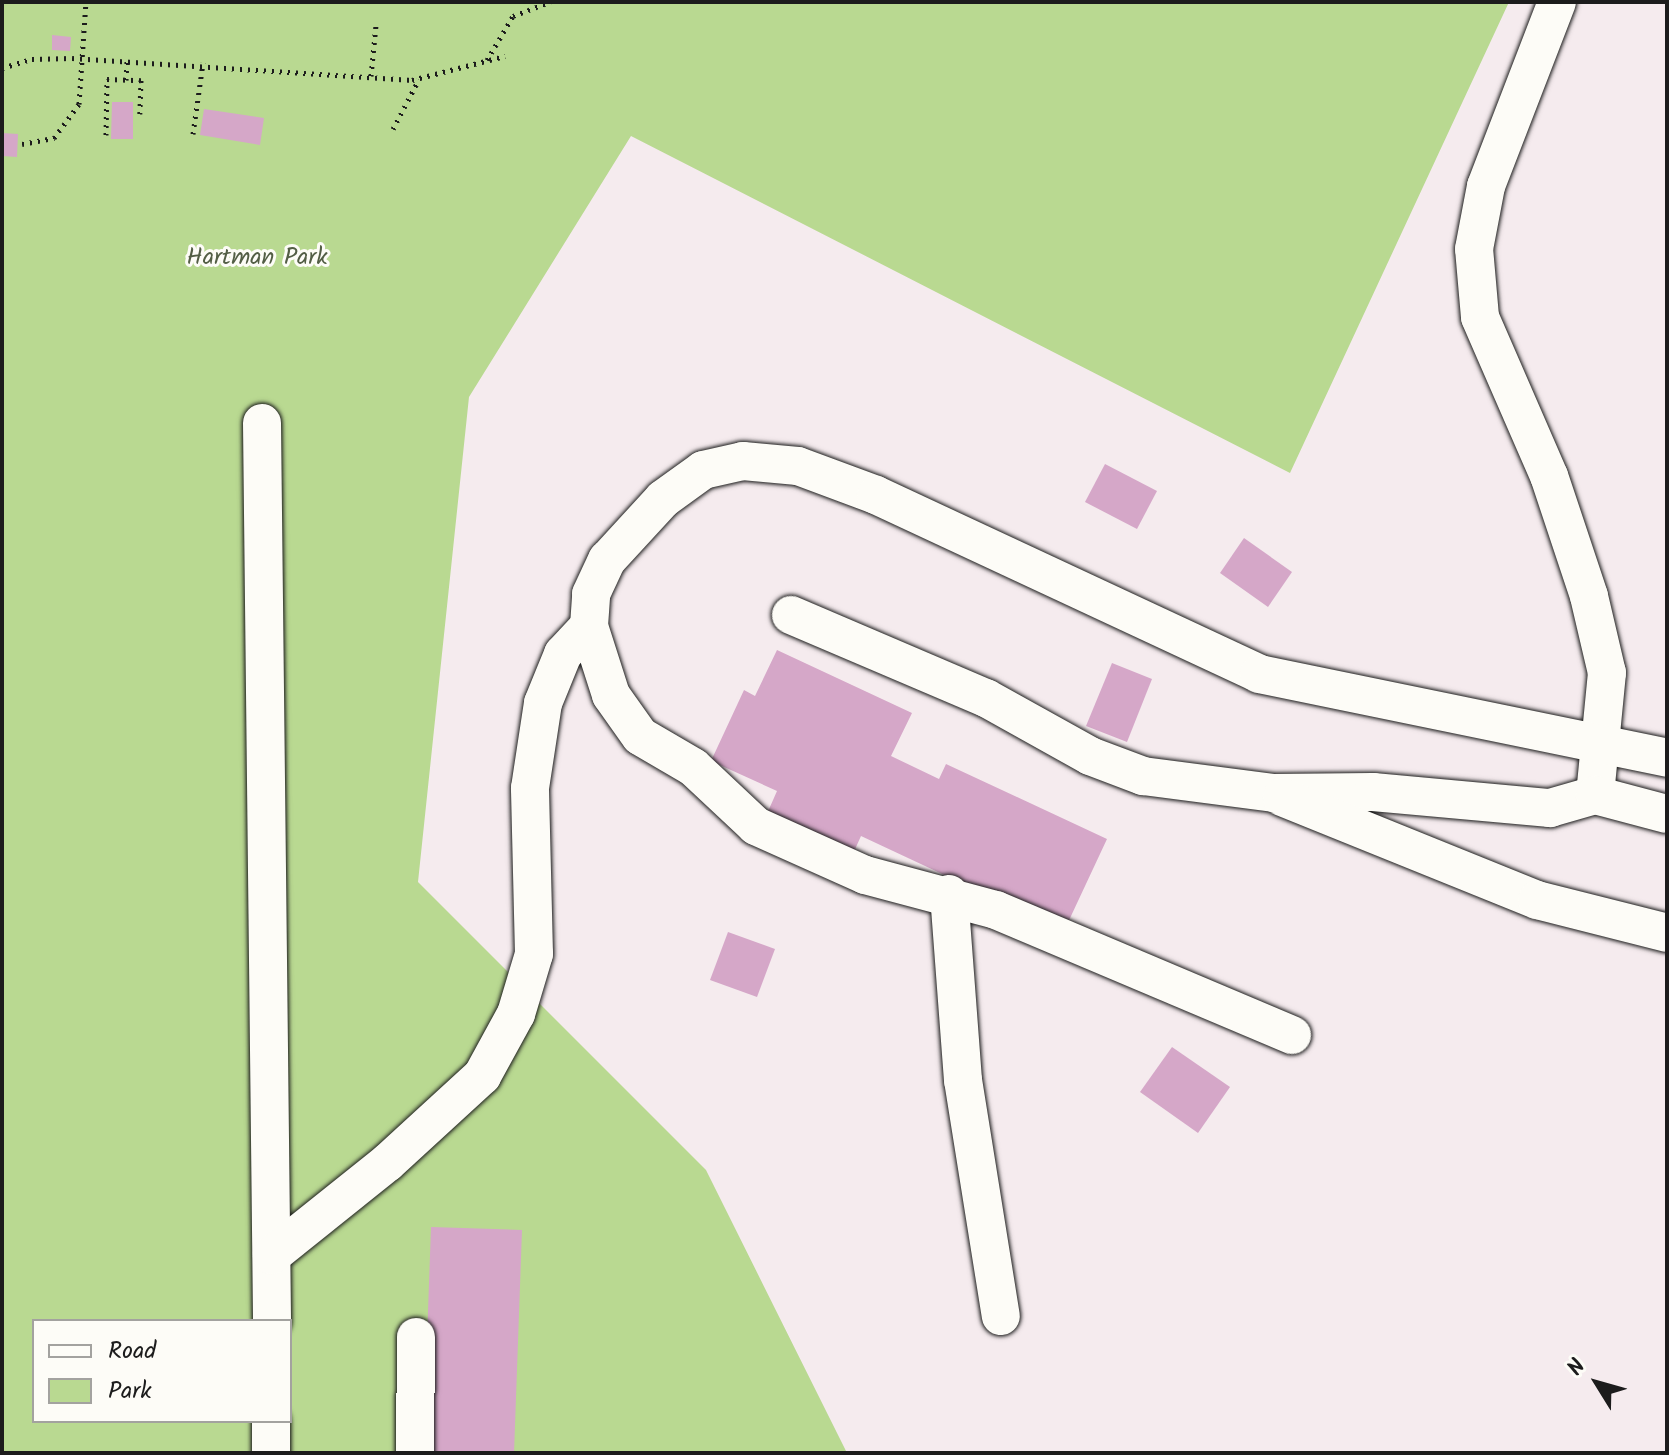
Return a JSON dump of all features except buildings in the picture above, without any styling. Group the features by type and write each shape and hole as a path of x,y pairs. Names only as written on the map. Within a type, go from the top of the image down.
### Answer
{"lane":[{"path":"1557,2 1486,186 1474,249 1480,317 1549,476 1589,596 1607,673 1595,795"},
{"path":"262,423 272,1319"},
{"path":"1292,1035 1118,959 949,894 865,875 756,826 693,767 640,736 611,695 589,626 591,594 607,560 663,499 703,470 743,461 798,466 876,495 1259,674 1393,706 1602,741 1667,758"},
{"path":"791,615 986,698 1090,756 1143,776 1274,793 1373,792 1550,808 1595,795 1667,814"},
{"path":"272,1255 387,1163 482,1076 516,1014 534,954 530,788 543,703 563,654 589,626"},
{"path":"1274,793 1537,900 1667,933"},
{"path":"949,894 963,1080 1001,1316"},
{"path":"415,1453 416,1337"},
{"path":"271,1423 271,1453"}],"path":[{"path":"22,144 54,138 72,118 79,104 86,2"},
{"path":"487,61 513,16 550,2"},
{"path":"371,76 376,25"},
{"path":"2,68 32,59 127,60 420,78 505,56"},
{"path":"126,80 127,60"},
{"path":"193,134 203,63"},
{"path":"393,129 420,78"},
{"path":"106,135 107,79 141,80 140,114"}],"green space":[{"name":"Hartman Park","path":"2,2 1509,2 1290,473 631,136 469,397 418,882 706,1170 847,1453 2,1453"}]}
